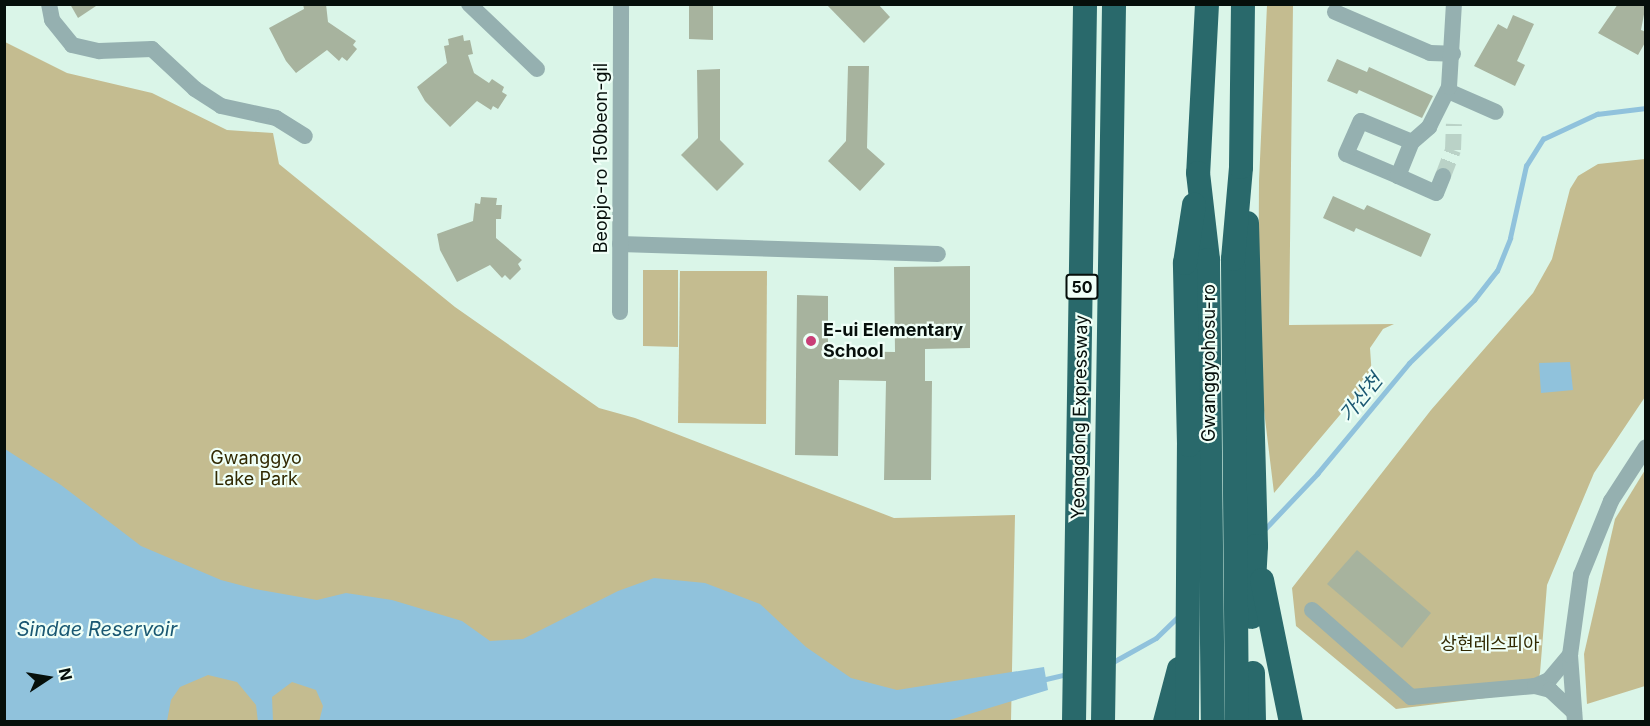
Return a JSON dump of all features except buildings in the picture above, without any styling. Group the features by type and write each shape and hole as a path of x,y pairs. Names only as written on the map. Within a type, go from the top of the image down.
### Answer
{"highway":[{"name":"Yeongdong Expressway","path":"1074,722 1085,4"},
{"name":"Yeongdong Expressway","path":"1103,722 1114,4"},
{"name":"Gwanggyohosu-ro","path":"1207,4 1198,173 1208,260 1213,722"},
{"name":"Gwanggyohosu-ro","path":"1237,722 1233,259 1241,167 1243,4"},
{"path":"1241,167 1250,260 1253,480 1259,607 1254,722"},
{"path":"1187,722 1183,675 1188,634 1190,548 1185,263 1198,173"},
{"path":"1259,607 1291,722"},
{"path":"1165,722 1183,675"}],"street":[{"path":"49,4 52,20 72,45 99,51 152,49 195,89 221,106 276,118 305,136"},
{"path":"469,4 537,69"},
{"name":"Beopjo-ro 150beon-gil","path":"620,312 621,4"},
{"path":"1398,176 1412,142 1429,127 1448,91 1453,54 1454,4"},
{"path":"1335,12 1430,53 1453,54"},
{"path":"1448,91 1496,111"},
{"path":"1412,142 1361,121 1346,154 1436,193 1443,176"},
{"path":"620,244 938,254"},
{"path":"1574,717 1570,655 1581,576 1611,501 1646,447"},
{"path":"1312,610 1411,697 1535,686 1549,680 1570,655"},
{"path":"1535,686 1556,694 1574,717"}],"green space":[{"path":"1267,5 1293,5 1289,325 1394,324 1383,329 1370,348 1372,377 1274,493 1258,361 1259,181"},
{"name":"Gwanggyo Lake Park","path":"5,42 67,73 152,93 227,130 273,133 279,164 455,307 599,408 635,418 894,518 1015,515 1011,721 5,721"},
{"name":"상현레스피아","path":"1645,159 1645,397 1594,473 1547,585 1540,673 1535,692 1396,709 1296,626 1292,588 1431,410 1533,293 1552,259 1570,189 1578,176 1598,164"},
{"path":"643,270 678,270 678,347 643,346"},
{"path":"680,271 767,271 766,424 678,423"},
{"path":"1645,470 1645,686 1587,704 1584,654 1615,519"}],"water":[{"path":"1570,362 1573,390 1541,393 1539,363"},
{"name":"Sindae Reservoir","path":"5,449 61,485 141,546 221,580 255,589 317,600 346,593 392,600 462,621 490,641 523,639 618,591 654,578 705,583 760,604 806,647 851,678 897,690 1044,667 1048,690 943,722 319,722 323,706 316,690 292,682 272,697 273,721 258,722 256,705 237,682 208,675 180,687 171,700 167,721 5,721"}],"waterway":[{"name":"가산천","path":"1263,531 1317,474 1409,363 1474,300 1497,271 1510,238 1526,166 1543,139 1597,114 1646,108"},
{"name":"가산천","path":"1113,662 1156,638 1179,616"},
{"name":"가산천","path":"1046,679 1067,674"}],"tunnel":[{"path":"1443,176 1453,150 1454,124"}],"place":[{"name":"E-ui Elementary School","path":"811,341"}]}
